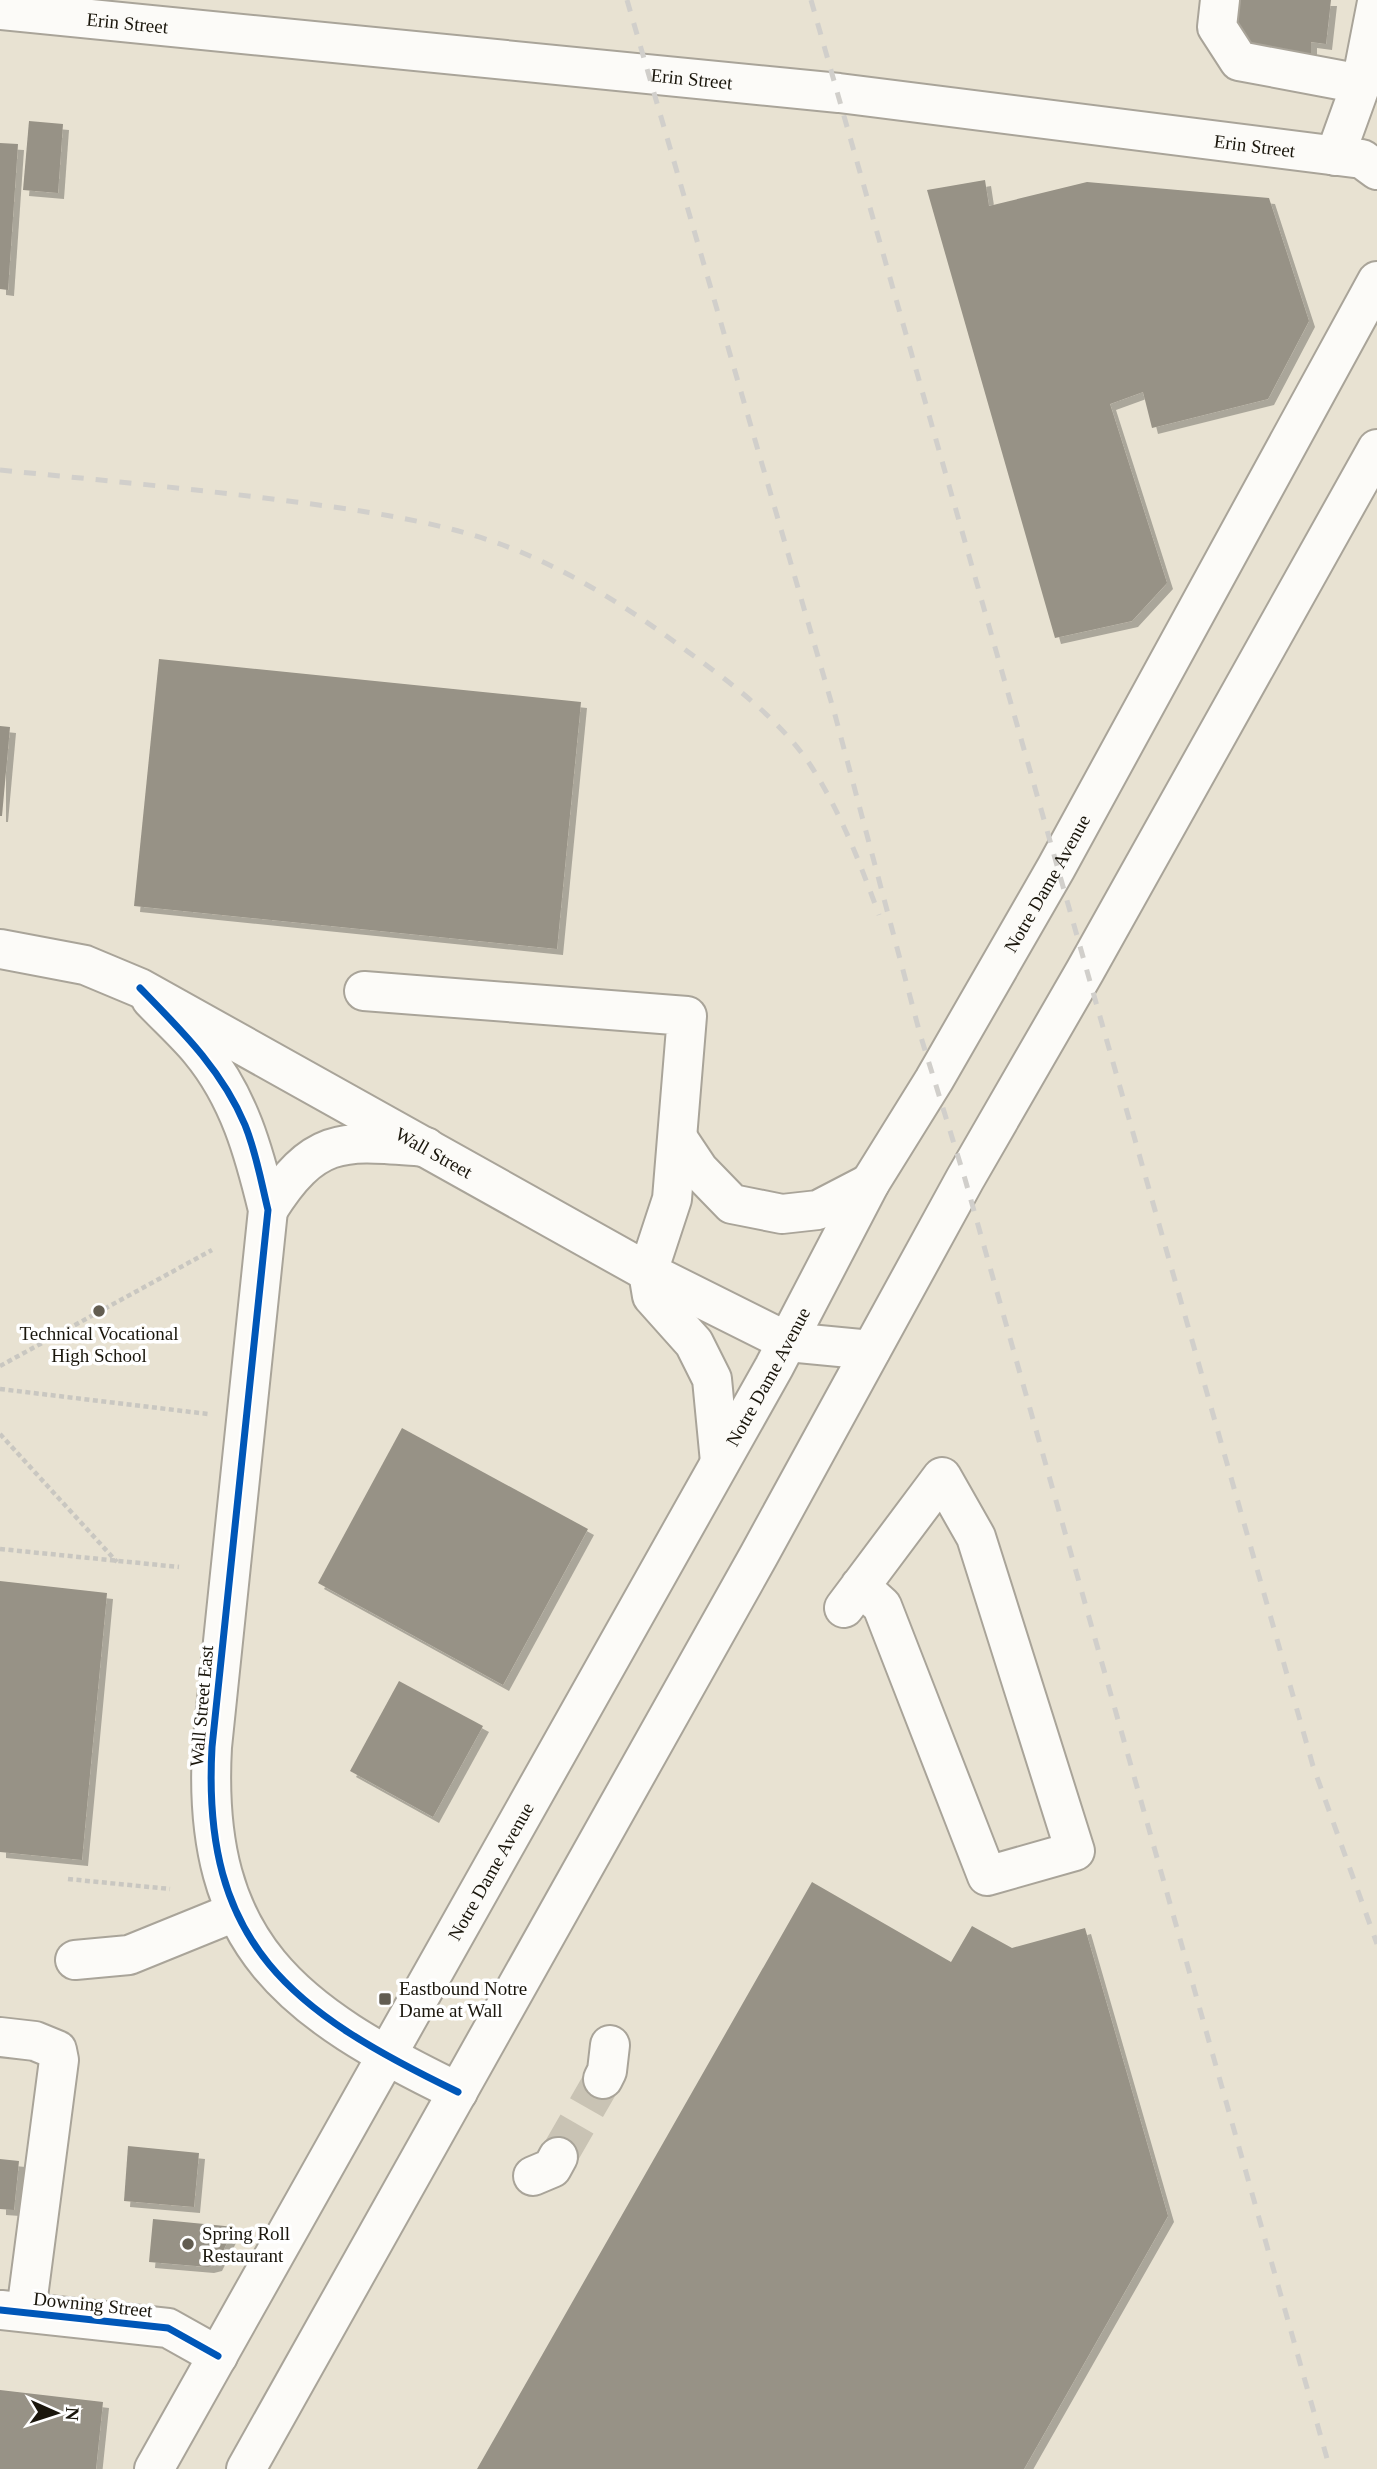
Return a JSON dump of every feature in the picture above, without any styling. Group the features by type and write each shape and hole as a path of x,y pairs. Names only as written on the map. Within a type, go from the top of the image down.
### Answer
{"main road":[{"path":"1220,0 1217,27 1239,61 1361,84"},
{"path":"1335,156 1361,84 1377,2"},
{"name":"Erin Street","path":"0,10 839,93 1362,159 1377,170"},
{"name":"Notre Dame Avenue","path":"154,2469 788,1342 870,1183 934,1080 1056,868 1377,281"},
{"path":"246,2469 1377,449"},
{"name":"Wall Street","path":"0,949 85,965 140,988 648,1272 788,1342 871,1349"},
{"path":"140,988 200,1050 228,1092 252,1145 268,1210"},
{"path":"364,991 687,1016 679,1140 672,1199 648,1272 652,1296 694,1343 712,1379 720,1462"},
{"path":"679,1140 699,1170 733,1204 782,1214 818,1210 870,1183"},
{"path":"268,1210 292,1175 315,1157 340,1145 353,1142 426,1147"},
{"name":"Wall Street East","path":"268,1210 209,1794 214,1839 223,1878 235,1912 272,1969 299,1996 351,2037 385,2057 458,2092"},
{"path":"942,1477 976,1537 1075,1851 987,1876 882,1605 852,1597 942,1477"},
{"path":"75,1960 129,1955 235,1912"},
{"path":"0,2037 49,2044 57,2050 59,2060 13,2311"},
{"name":"Downing Street","path":"13,2311 168,2328 218,2356"}],"path":[{"path":"0,1366 212,1250"},
{"path":"0,1389 248,1419"},
{"path":"0,1434 117,1562"},
{"path":"0,1549 179,1567"},
{"path":"68,1879 170,1889"}],"building":[{"path":"1238,0 1331,0 1326,44 1311,42 1311,57 1257,52 1234,26"},
{"path":"29,121 63,124 58,193 23,190"},
{"path":"0,143 18,144 8,290 0,289"},
{"path":"985,180 989,206 1087,182 1269,198 1309,321 1268,399 1152,428 1143,392 1110,404 1167,583 1132,621 1055,638 927,190"},
{"path":"159,659 581,702 557,949 134,906"},
{"path":"0,726 10,727 2,816 0,816"},
{"path":"402,1428 588,1529 503,1685 318,1583"},
{"path":"0,1581 107,1593 82,1860 0,1852"},
{"path":"399,1681 483,1726 433,1817 350,1771"},
{"path":"812,1882 951,1962 972,1926 1012,1948 1085,1928 1168,2216 1024,2469 477,2469"},
{"path":"128,2146 199,2153 194,2207 124,2201"},
{"path":"0,2159 19,2161 14,2210 0,2209"},
{"name":"Spring Roll Restaurant","path":"153,2219 235,2227 216,2265 208,2267 149,2262"},
{"path":"0,2390 103,2402 96,2469 0,2469"}],"tunnel":[{"path":"558,2157 603,2079"}],"railway":[{"path":"627,0 835,715 920,1034 965,1179 1330,2469"},
{"path":"811,0 1313,1766 1377,1944"},
{"path":"0,470 322,505 427,523 503,545 577,579 624,607 707,666 740,691 786,734 811,766 832,802 879,915"}],"cycle path":[{"path":"140,988 199,1052 236,1105 252,1146 268,1210 212,1747 213,1816 223,1874 241,1923 269,1964 305,2000 348,2032 458,2092"},
{"path":"0,2310 168,2328 218,2356"}],"place":[{"name":"Technical Vocational High School","path":"99,1311"},
{"name":"Eastbound Notre Dame at Wall","path":"385,1999"},
{"name":"Spring Roll Restaurant","path":"188,2244"}]}
